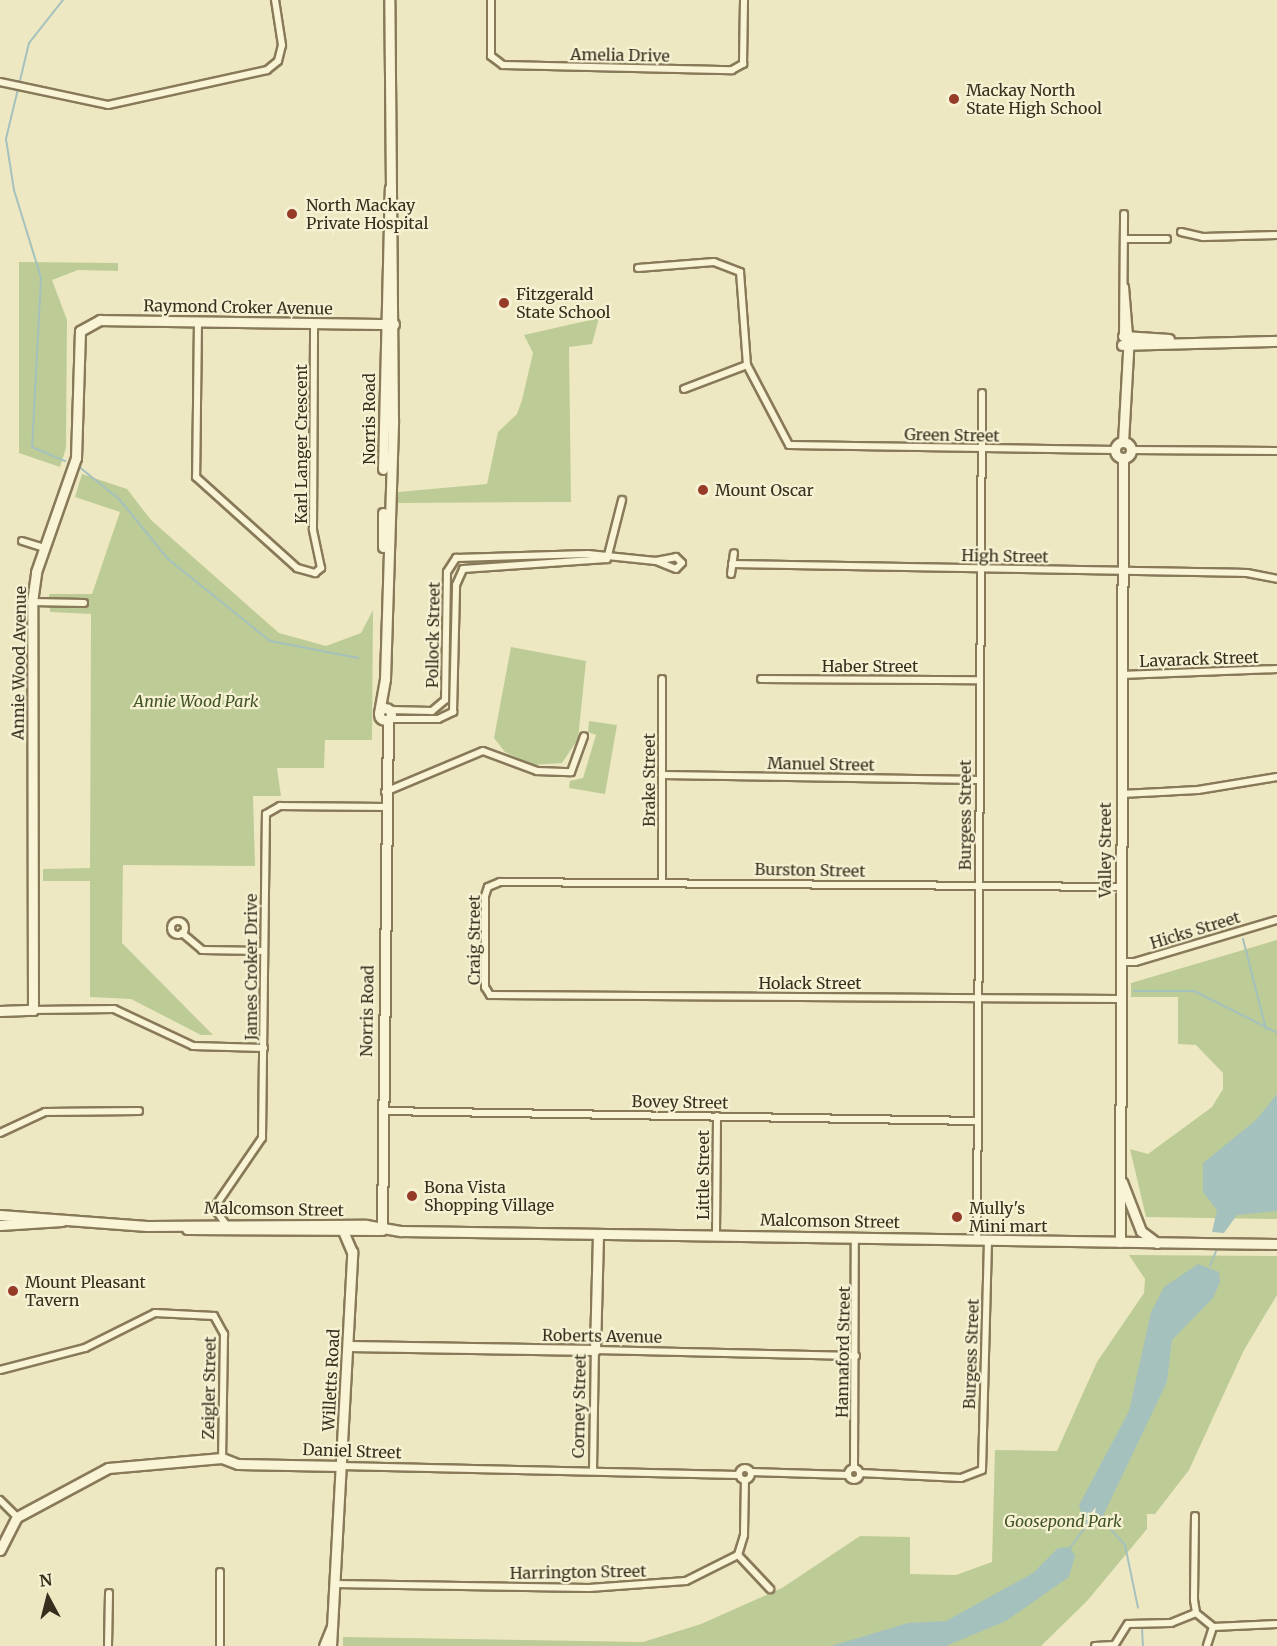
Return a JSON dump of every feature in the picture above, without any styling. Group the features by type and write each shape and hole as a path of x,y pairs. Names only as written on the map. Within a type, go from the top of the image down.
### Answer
{"street":[{"path":"2,82 108,105 267,70 278,61 282,45 275,0"},
{"name":"Norris Road","path":"382,1230 385,651 389,410 394,324 390,188 389,0"},
{"name":"Amelia Drive","path":"491,0 491,56 503,65 713,70 743,64 744,0"},
{"name":"Norris Road","path":"389,410 383,324 390,188"},
{"path":"1124,214 1123,442 1115,450 1123,458 1131,450"},
{"path":"1181,232 1203,237 1277,235"},
{"path":"1124,239 1167,239"},
{"path":"638,268 714,262 740,272 747,365 684,388"},
{"name":"Raymond Croker Avenue","path":"84,325 100,320 394,324"},
{"name":"Karl Langer Crescent","path":"198,322 196,477 297,568 315,573 321,568 321,557 313,529 314,324"},
{"name":"Annie Wood Avenue","path":"33,1010 32,602 45,548 76,458 78,339 84,325"},
{"path":"1125,340 1277,341"},
{"name":"Green Street","path":"747,365 789,445 1115,450"},
{"name":"Burgess Street","path":"977,1238 982,393"},
{"path":"1123,442 1131,450 1277,451"},
{"name":"Valley Street","path":"1120,1242 1119,999 1123,458"},
{"path":"607,559 622,500"},
{"path":"22,540 45,548"},
{"path":"731,574 734,553"},
{"path":"493,555 493,565"},
{"path":"518,555 518,564"},
{"path":"607,559 467,567 465,556 542,555 656,561"},
{"path":"541,564 542,555"},
{"name":"Pollock Street","path":"386,714 435,710 444,703 447,584 450,564 465,556"},
{"name":"High Street","path":"732,564 1247,573 1277,579"},
{"name":"Pollock Street","path":"386,714 409,718 445,718 454,707 456,584 467,567"},
{"path":"447,584 456,584"},
{"path":"32,602 84,603"},
{"path":"447,608 456,608"},
{"path":"446,647 456,647"},
{"name":"Lavarack Street","path":"1121,675 1277,669"},
{"name":"Brake Street","path":"662,679 662,882"},
{"name":"Haber Street","path":"760,679 980,680"},
{"path":"446,684 456,684"},
{"path":"444,703 454,707"},
{"path":"409,718 410,711"},
{"path":"385,792 483,751 533,770 571,772 584,736"},
{"name":"Manuel Street","path":"663,775 979,780"},
{"path":"1121,794 1198,790 1277,777"},
{"name":"James Croker Drive","path":"225,1223 214,1208 262,1138 268,812 279,806 384,807"},
{"name":"Burston Street","path":"500,882 1120,887"},
{"name":"Craig Street","path":"500,882 488,887 485,896 485,987 501,996"},
{"name":"Hicks Street","path":"1120,962 1136,962 1277,920"},
{"path":"182,933 204,950 264,951"},
{"name":"Holack Street","path":"501,996 978,996 1119,999"},
{"path":"0,1011 114,1009 193,1046 264,1048"},
{"path":"0,1133 45,1112 138,1111"},
{"name":"Bovey Street","path":"382,1111 977,1121"},
{"name":"Little Street","path":"716,1234 717,1116"},
{"path":"1119,1174 1141,1231 1157,1243"},
{"name":"Malcomson Street","path":"0,1215 62,1221 344,1233 382,1230 1277,1244"},
{"name":"Malcomson Street","path":"0,1225 62,1221"},
{"name":"Malcomson Street","path":"166,1226 225,1223 366,1225 382,1230"},
{"name":"Willetts Road","path":"331,1646 352,1251 344,1233"},
{"name":"Corney Street","path":"593,1471 598,1234"},
{"name":"Hannaford Street","path":"854,1468 855,1237"},
{"name":"Burgess Street","path":"860,1473 961,1478 982,1470 988,1239"},
{"name":"Zeigler Street","path":"0,1370 84,1348 155,1314 197,1313 219,1320 224,1334 222,1458"},
{"name":"Roberts Avenue","path":"348,1346 856,1356"},
{"name":"Daniel Street","path":"17,1517 108,1468 222,1458 238,1464 738,1475 743,1468 751,1472"},
{"path":"771,1589 738,1555 744,1535 744,1480 751,1472 848,1475 855,1480 860,1473 854,1468 848,1475"},
{"path":"738,1475 744,1480"},
{"path":"0,1500 17,1517 0,1550"},
{"path":"1195,1516 1196,1613 1213,1627 1277,1624"},
{"name":"Harrington Street","path":"335,1584 638,1586 686,1581 738,1555"},
{"path":"220,1572 220,1646"},
{"path":"108,1593 108,1646"},
{"path":"1095,1646 1114,1646 1128,1624 1171,1623 1196,1613"},
{"name":"Willetts Road","path":"324,1646 334,1618"},
{"path":"1207,1646 1213,1627"}],"green space":[{"path":"19,262 118,263 118,271 78,270 52,280 67,320 66,448 60,467 19,453"},
{"path":"599,318 592,344 569,347 571,502 398,503 398,492 487,484 498,432 517,414 522,400 533,353 524,335"},
{"name":"Annie Wood Park","path":"82,474 127,489 151,520 279,633 326,646 361,633 373,610 372,740 325,740 324,768 277,768 281,796 253,796 255,866 123,865 122,943 213,1035 201,1035 131,999 90,997 90,881 43,881 43,869 90,868 91,614 50,612 49,594 92,594 120,512 75,497"},
{"path":"511,647 586,661 578,739 562,763 533,765 505,752 494,738"},
{"path":"589,721 617,725 605,794 569,788 570,781 583,778 596,735 588,732"},
{"path":"1277,940 1277,1219 1146,1217 1130,1149 1148,1154 1212,1107 1223,1089 1223,1073 1196,1045 1178,1044 1178,997 1131,997 1131,983"},
{"name":"Goosepond Park","path":"1129,1255 1277,1256 1277,1295 1244,1350 1189,1470 1155,1514 1147,1514 1147,1529 1087,1601 1041,1646 343,1646 343,1637 643,1642 701,1624 782,1588 860,1536 910,1537 910,1574 956,1575 992,1562 995,1450 1057,1451 1097,1362 1144,1293 1145,1279"}],"water":[{"path":"1277,1094 1277,1211 1237,1215 1224,1233 1212,1232 1217,1210 1203,1192 1203,1163 1256,1120"},
{"path":"1198,1264 1219,1272 1220,1282 1213,1298 1172,1340 1167,1382 1102,1518 1091,1527 1084,1523 1079,1505 1129,1411 1151,1312 1164,1287"},
{"path":"1070,1547 1075,1556 1069,1577 1006,1621 946,1646 831,1646 908,1623 946,1621 1033,1573 1058,1548"}],"waterway":[{"path":"63,0 29,43 6,139 14,190 41,278 32,447 65,461"},
{"path":"78,466 119,499 168,559 270,641 358,658"},
{"path":"1243,939 1266,1029"},
{"path":"1134,991 1194,991 1276,1032"},
{"path":"1210,1266 1218,1246"},
{"path":"1100,1518 1125,1545 1138,1608"},
{"path":"1070,1548 1088,1523"},
{"path":"1142,1628 1143,1646"}],"place":[{"name":"Mackay North State High School","path":"954,99"},
{"name":"North Mackay Private Hospital","path":"292,214"},
{"name":"Fitzgerald State School","path":"504,303"},
{"name":"Mount Oscar","path":"703,490"},
{"name":"Bona Vista Shopping Village","path":"412,1196"},
{"name":"Mully's Mini mart","path":"957,1217"},
{"name":"Mount Pleasant Tavern","path":"13,1291"}]}
